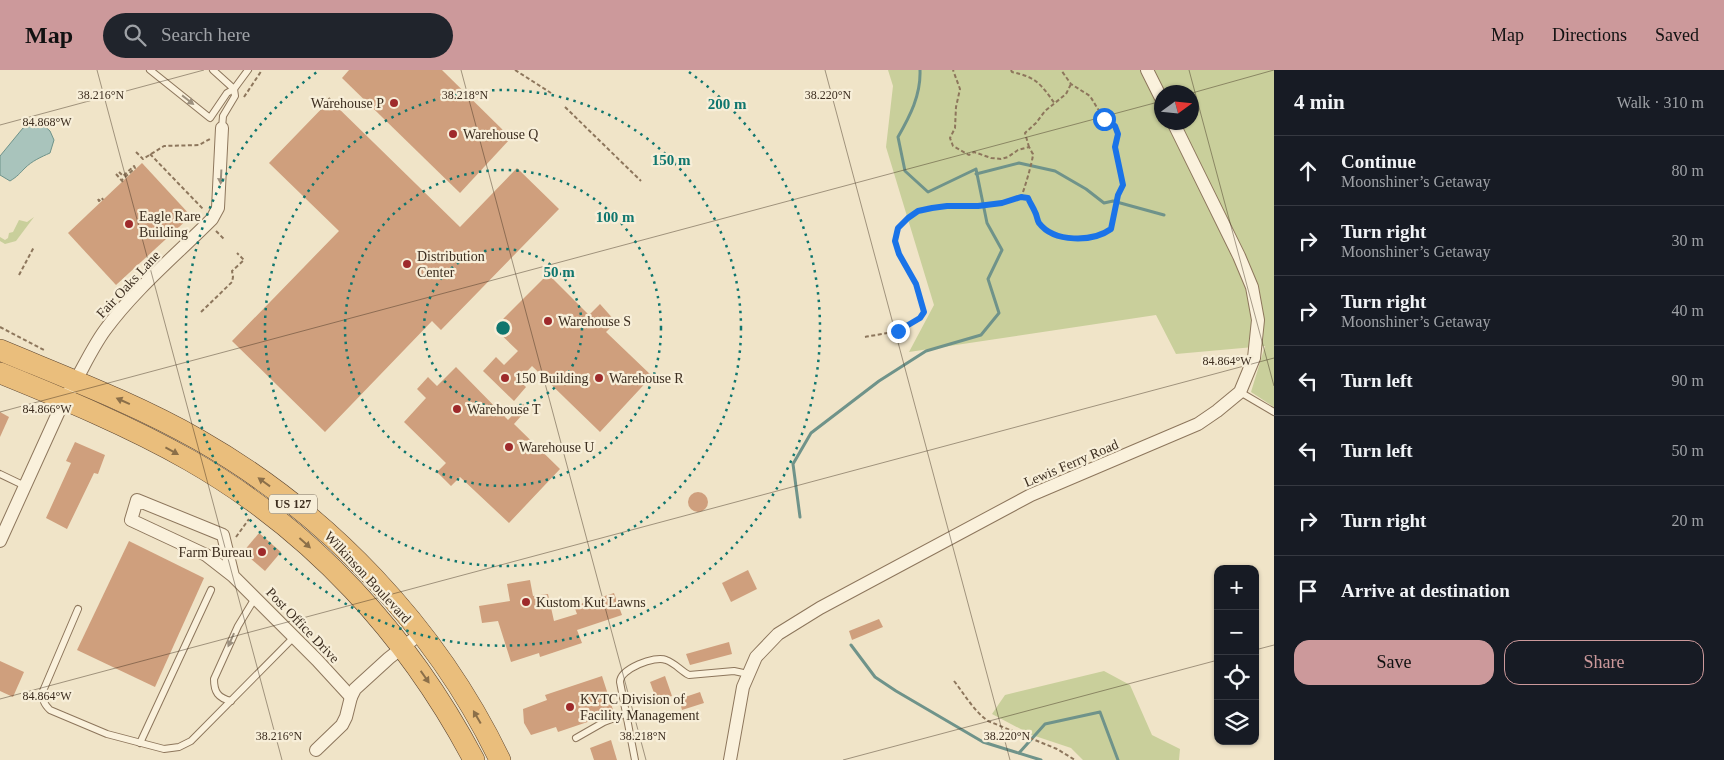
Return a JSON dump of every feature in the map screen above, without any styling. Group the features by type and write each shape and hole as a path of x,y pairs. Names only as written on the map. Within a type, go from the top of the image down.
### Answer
{"highway":[{"name":"Wilkinson Boulevard","path":"0,350 126,403 190,435 239,464 313,520 345,549 382,588 438,657 468,702 500,760"},
{"name":"Wilkinson Boulevard","path":"0,373 168,448 213,474 257,504 300,539 341,577 404,648 447,711 474,760"}],"street":[{"path":"1147,70 1154,85"},
{"name":"Fair Oaks Lane","path":"0,541 64,400 76,382 98,339 123,307 213,224 218,208 222,128"},
{"name":"Lewis Ferry Road","path":"730,760 743,687 756,657 778,634 820,608 1031,495 1198,424 1217,412 1240,392 1254,358 1258,320 1252,287 1239,256 1177,130"},
{"name":"Post Office Drive","path":"233,576 223,535 137,500 131,520 206,555 233,576 351,696"},
{"path":"316,750 342,725 355,689 420,634"}],"lane":[{"path":"150,70 210,118 227,92 234,89 248,70"},
{"path":"213,70 234,89 235,96 223,116 222,128"},
{"path":"1240,392 1274,412"},
{"path":"0,474 25,486"},
{"path":"140,743 211,590"},
{"path":"231,701 218,696 214,689 214,679 238,626 255,598"},
{"path":"78,610 43,691 42,698 50,710 107,734 164,749 179,747 191,741 294,637"},
{"path":"636,760 625,714 620,678 623,673 661,658 668,660 689,675 734,671 748,674"},
{"path":"576,738 604,722 625,714"}],"path":[{"path":"515,70 552,93"},
{"path":"953,70 960,89 956,107 955,128 950,138 953,146 969,155 974,152 991,158 1001,159 1008,158 1018,150 1029,147"},
{"path":"1011,70 1012,72 1028,75 1042,84 1055,104"},
{"path":"864,337 898,331 920,318 924,312 916,284 899,254 895,241 898,228 918,211 947,206 978,206 1002,203 1021,197 1028,198 1039,222 1048,230 1072,240 1103,235 1111,229 1118,195 1123,185 1115,147 1118,134 1115,126 1104,119 1090,96 1071,84 1061,70"},
{"path":"1021,197 1025,188 1026,175 1031,167 1033,153 1025,134 1045,111 1066,94 1071,84"},
{"path":"320,110 330,98"},
{"path":"566,107 642,181"},
{"path":"136,152 143,159 158,148"},
{"path":"150,154 213,224 224,239"},
{"path":"116,174 122,181 136,168 134,166 123,176 119,172"},
{"path":"98,199 102,198 103,200"},
{"path":"19,276 34,247"},
{"path":"201,312 232,282 234,277 232,271 244,260 237,253"},
{"path":"0,327 48,352"},
{"path":"234,540 253,515"},
{"path":"954,681 979,714 988,721 1057,749 1075,760"}],"green space":[{"path":"888,70 1274,70 1274,407 1251,392 1265,346 1176,354 1156,315 909,352 934,305 886,147 893,86"},
{"path":"34,217 16,241 5,244 0,241 0,237 5,240 8,238 9,233 13,232 19,220 27,222"},
{"path":"1104,671 1130,685 1152,735 1180,749 1179,760 1083,760 1071,748 1032,735 992,714 1005,695"}],"water":[{"path":"40,122 50,131 54,140 50,153 31,163 10,181 0,175 0,156 23,128"}],"building":[{"name":"Warehouse Q","path":"349,70 442,70 511,138 460,193 342,78"},
{"name":"Distribution Center","path":"330,100 460,227 517,168 559,209 441,330 432,321 325,432 232,341 339,231 269,163"},
{"name":"Eagle Rare Building","path":"142,163 191,216 116,285 68,233"},
{"path":"548,274 589,315 600,304 616,322 606,332 652,376 600,432 532,366 519,380 526,387 514,401 483,371 496,357 504,365 518,351 494,328"},
{"path":"456,367 508,420 523,404 528,408 514,424 560,469 509,523 460,477 451,486 437,472 446,463 404,422 426,398 417,389 428,377 437,386"},
{"path":"0,412 9,417 0,437"},
{"path":"75,442 105,455 98,474 94,473 67,529 46,518 71,463 66,461"},
{"path":"694,492 702,492 708,498 708,506 702,512 694,512 688,506 688,498"},
{"name":"Farm Bureau","path":"259,533 281,552 265,571 243,552"},
{"path":"129,541 204,578 155,687 77,650"},
{"path":"748,570 757,589 731,602 722,583"},
{"path":"530,580 533,596 548,594 554,621 577,614 574,606 614,593 622,615 577,630 582,643 540,657 539,653 511,662 498,621 482,623 479,606 510,601 507,584"},
{"path":"879,619 883,627 852,640 849,631"},
{"path":"729,642 732,654 690,665 686,654"},
{"path":"0,661 24,672 13,697 0,691"},
{"name":"KYTC Division of Facility Management","path":"602,676 614,713 558,732 556,727 531,735 524,723 523,709 547,700 545,695"},
{"path":"665,676 672,696 657,701 650,682"},
{"path":"700,692 704,703 682,710 679,699"},
{"path":"611,740 617,760 594,760 590,748"}],"waterway":[{"path":"800,517 793,464 811,433 879,381 926,351 981,335 999,313 988,279 1002,250 987,223 976,169 928,192 905,171 898,137 917,97 920,70"},
{"path":"976,174 1019,163 1055,171 1086,189 1104,203 1113,201 1164,215"},
{"path":"851,645 875,677 896,691 983,742 1041,760"},
{"path":"1019,753 1045,724 1100,712 1118,760"}],"place":[{"name":"Warehouse P","path":"394,103"},
{"name":"Warehouse Q","path":"453,134"},
{"name":"Eagle Rare Building","path":"129,224"},
{"name":"Distribution Center","path":"407,264"},
{"name":"Warehouse S","path":"548,321"},
{"name":"150 Building","path":"505,378"},
{"name":"Warehouse R","path":"599,378"},
{"name":"Warehouse T","path":"457,409"},
{"name":"Warehouse U","path":"509,447"},
{"name":"Farm Bureau","path":"262,552"},
{"name":"Kustom Kut Lawns","path":"526,602"},
{"name":"KYTC Division of Facility Management","path":"570,707"}],"route":[{"path":"898,331 920,318 924,312 916,284 905,261 899,254 895,241 898,228 918,211 947,206 978,206 1002,203 1021,197 1028,198 1039,222 1048,230 1060,236 1072,240 1103,235 1111,229 1118,195 1123,185 1115,147 1118,134 1115,126 1104,119"}]}
